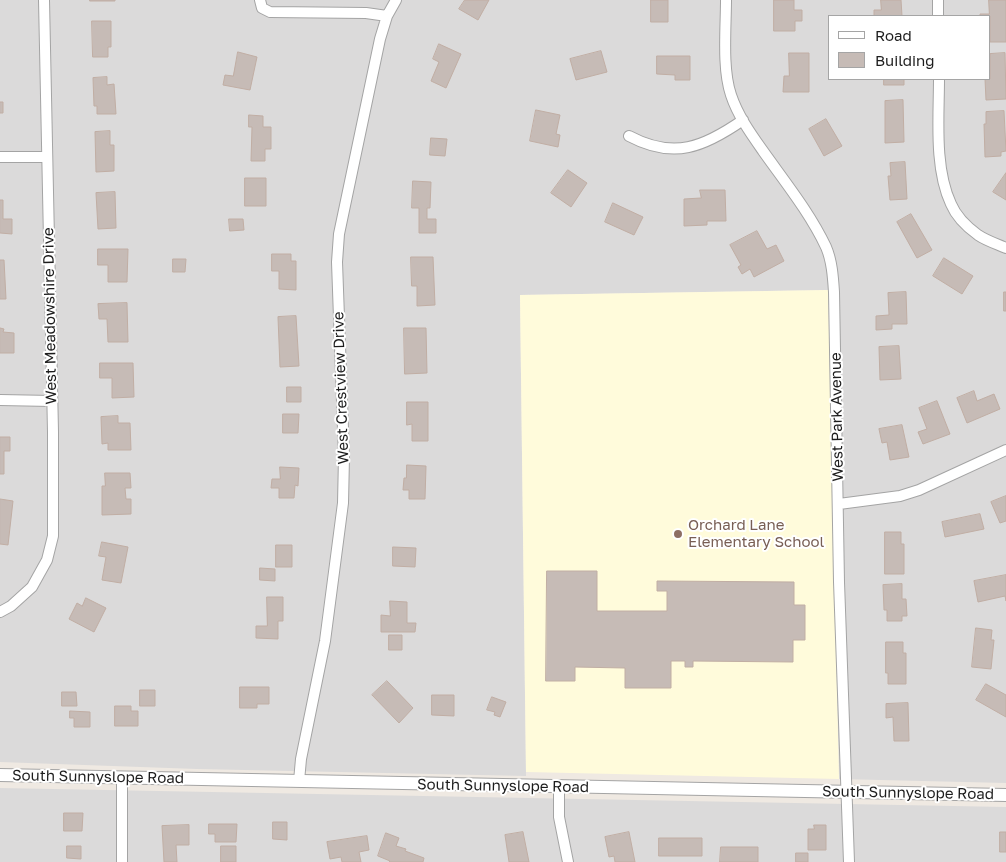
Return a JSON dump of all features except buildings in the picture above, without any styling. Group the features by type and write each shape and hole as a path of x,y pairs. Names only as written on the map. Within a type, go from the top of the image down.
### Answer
{"street":[{"name":"West Meadowshire Drive","path":"0,612 12,606 32,587 47,560 54,524 44,0"},
{"path":"260,0 265,11 387,16"},
{"name":"West Crestview Drive","path":"299,781 301,759 325,641 342,503 344,457 337,262 339,234 378,48 387,16 396,0"},
{"name":"West Park Avenue","path":"726,0 727,72 730,94 743,120 819,235 827,249 832,270 848,862"},
{"path":"938,0 938,15"},
{"path":"939,80 941,164 943,180 950,203 967,225 979,236 1006,248"},
{"path":"629,136 656,148 686,149 723,134 743,120"},
{"path":"0,157 47,157"},
{"path":"0,400 52,401"},
{"path":"839,504 900,496 919,490 1006,450"},
{"name":"South Sunnyslope Road","path":"0,775 1006,795"},
{"path":"122,777 122,862"},
{"path":"559,787 560,817 568,862"}],"shaded area":[{"path":"0,0 1006,0 1006,783 839,779 828,290 520,295 526,776 197,769 0,762"},
{"name":"Orchard Lane Elementary School","path":"828,290 839,779 526,772 520,295"},
{"path":"0,788 1006,807 1006,862 0,862"}],"place":[{"name":"Orchard Lane Elementary School","path":"678,534"}]}
